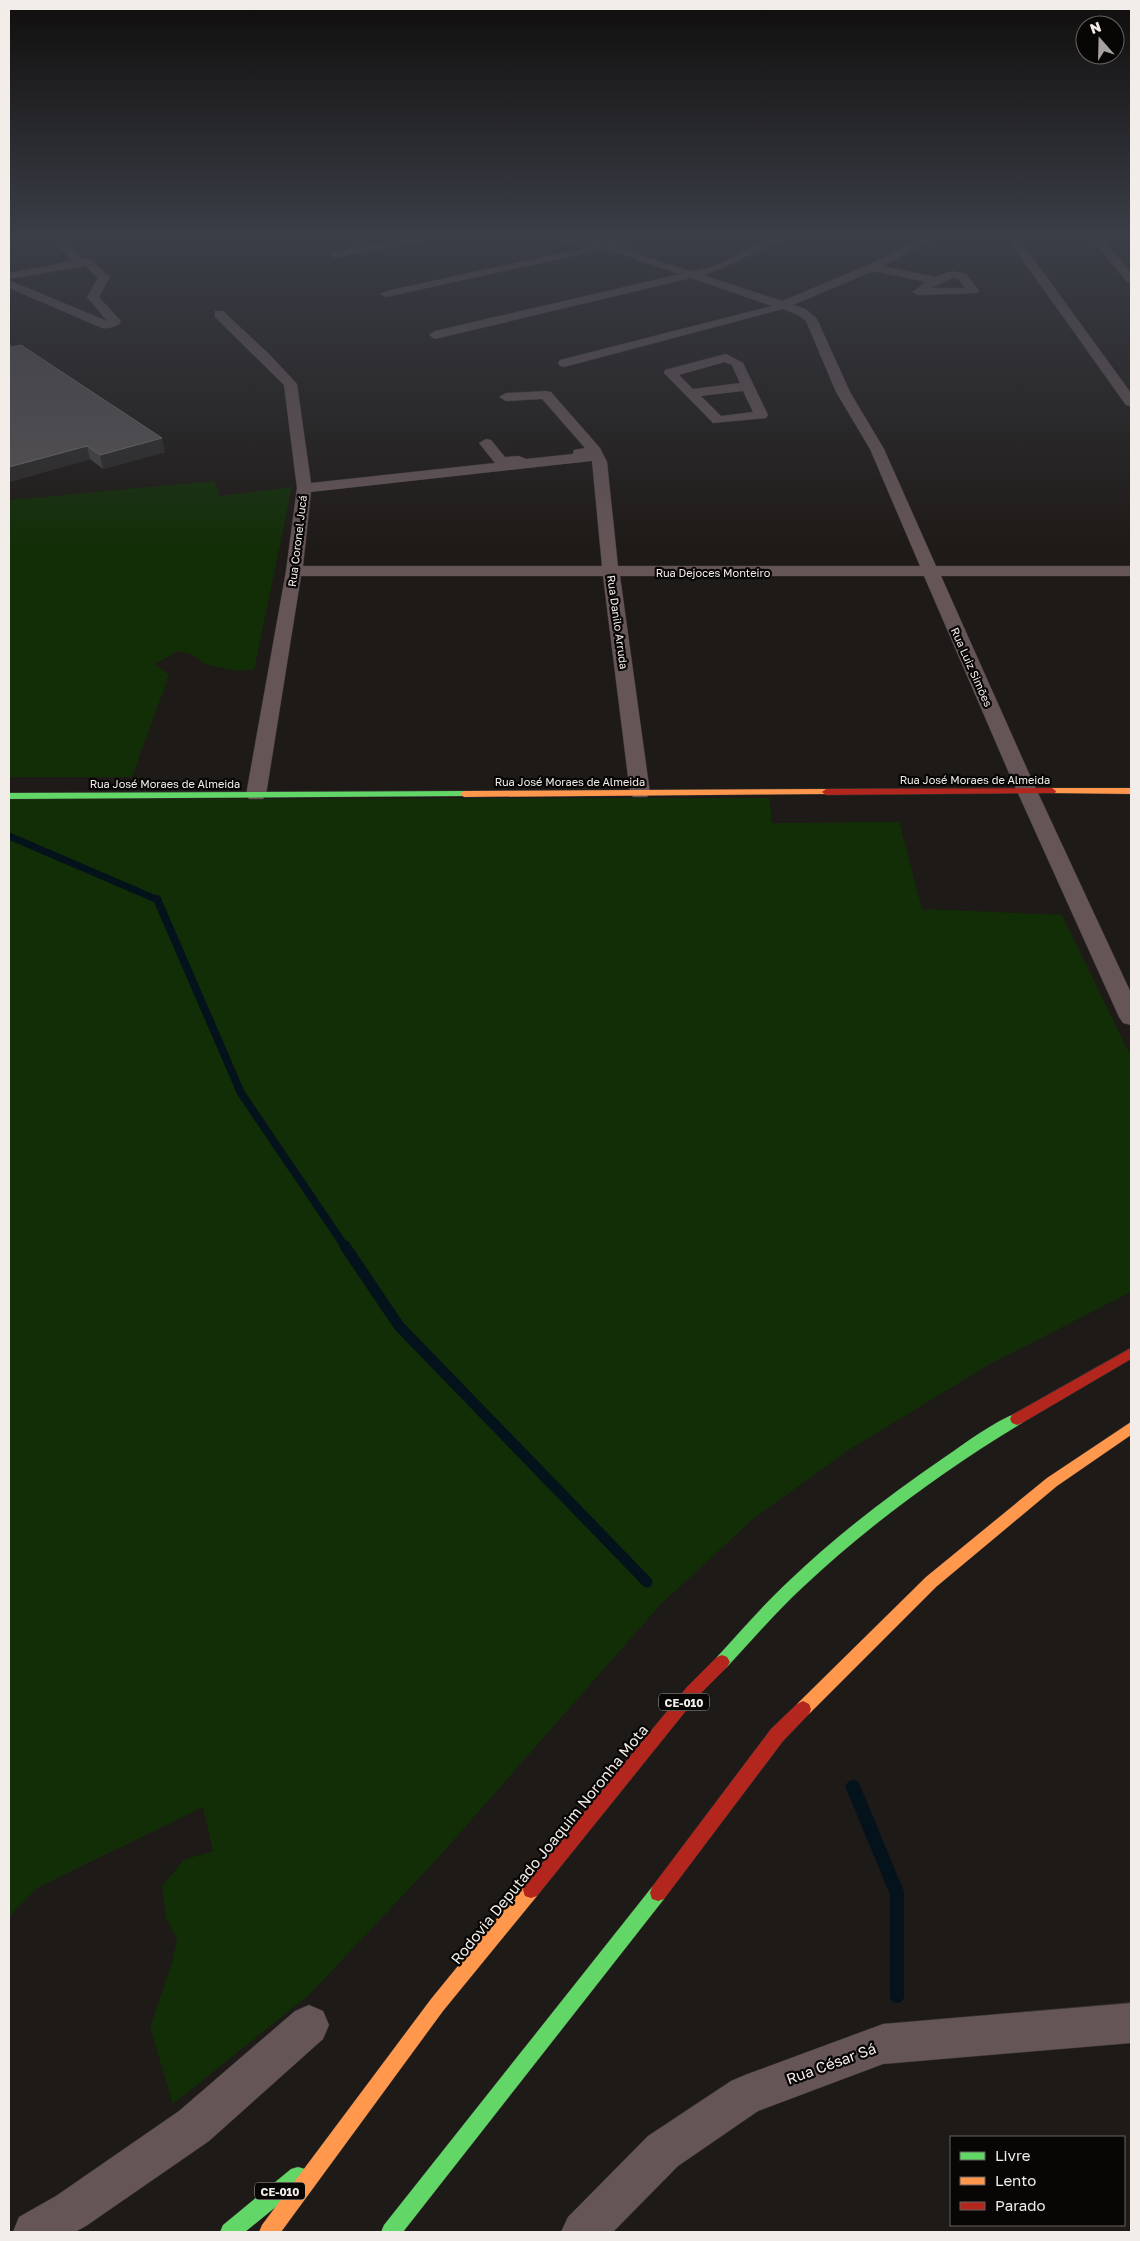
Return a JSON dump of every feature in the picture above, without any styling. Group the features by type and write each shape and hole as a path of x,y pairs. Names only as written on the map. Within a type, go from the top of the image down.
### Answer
{"main road":[{"name":"Rua José Moraes de Almeida","path":"9,796 257,789 1025,785 1131,779"},
{"name":"Rua José Moraes de Almeida","path":"9,784 257,789"},
{"name":"Rua José Moraes de Almeida","path":"1025,785 1131,791"},
{"name":"Rodovia Deputado Joaquim Noronha Mota","path":"330,2150 437,2005 692,1692 808,1574 890,1506 986,1436 1131,1353"},
{"path":"392,2232 640,1915 777,1735 931,1582 1052,1482 1131,1428"},
{"name":"CE-010","path":"230,2232 330,2150"},
{"path":"269,2232 330,2150"}],"street":[{"name":"Rua Coronel Jucá","path":"247,340 266,357 290,384 304,488 294,571 257,789"},
{"path":"564,362 653,340 670,348"},
{"name":"Rua Luiz Simões","path":"820,340 843,392 877,449 929,571 1131,1017"},
{"path":"1087,340 1131,402"},
{"path":"687,356 704,364"},
{"path":"726,358 737,363 748,386 761,415 718,420 670,373 726,358"},
{"path":"690,393 748,386"},
{"path":"506,397 544,394 596,454"},
{"path":"486,443 498,459 507,462 596,454"},
{"path":"304,488 596,454"},
{"name":"Rua Danilo Arruda","path":"596,454 600,462 611,572 640,787"},
{"name":"Rua Dejoces Monteiro","path":"294,571 1131,571"},
{"name":"Rua César Sá","path":"583,2232 663,2151 745,2094 883,2044 1131,2023"},
{"path":"34,2232 71,2211 194,2126 309,2025"}],"green space":[{"path":"214,481 220,496 292,487 254,670 231,670 205,664 193,655 178,651 155,664 169,675 132,777 9,777 9,500"},
{"path":"769,798 772,823 899,822 922,909 1062,915 1131,1057 1131,1292 990,1364 847,1451 753,1519 660,1605 436,1860 309,1995 173,2104 150,2027 172,1963 177,1940 166,1917 162,1886 184,1860 213,1851 203,1807 37,1888 14,1911 9,1919 9,799"}],"building":[{"path":"9,345 12,347 21,345 162,438 100,455 87,446 9,467"}],"waterway":[{"path":"9,836 157,900"},
{"path":"157,900 241,1093 346,1248"},
{"path":"345,1246 399,1326 647,1582"},
{"path":"853,1787 897,1893 897,1996"}],"traffic: fast":[{"path":"9,796 464,794"},
{"path":"722,1662 786,1593 858,1530 936,1471 989,1435 1017,1419"},
{"path":"391,2232 658,1893"},
{"path":"230,2232 298,2176"}],"traffic: slow":[{"path":"1052,791 1131,791"},
{"path":"464,794 826,792"},
{"path":"803,1709 931,1582 1052,1482 1131,1428"},
{"path":"269,2232 437,2005 531,1890"}],"traffic: jam":[{"path":"826,792 1052,791"},
{"path":"1017,1419 1131,1353"},
{"path":"531,1890 692,1692 722,1662"},
{"path":"658,1893 777,1735 803,1709"}]}
